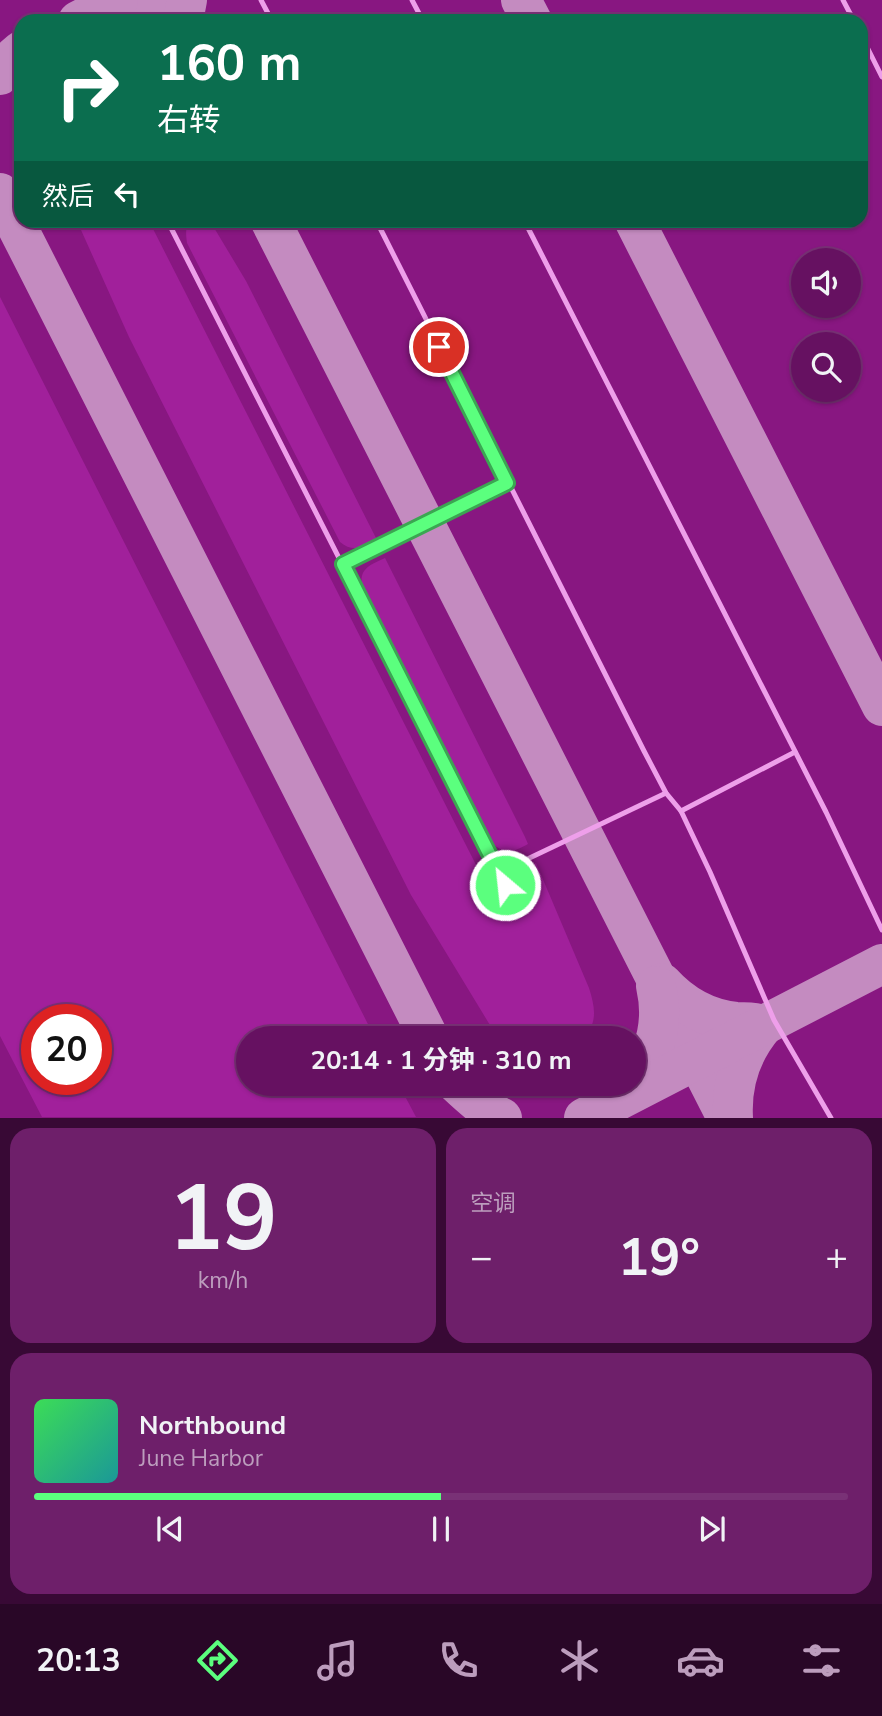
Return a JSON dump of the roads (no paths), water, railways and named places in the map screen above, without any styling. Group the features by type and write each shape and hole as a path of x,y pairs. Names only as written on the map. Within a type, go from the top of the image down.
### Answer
{"lane":[{"path":"868,49 882,77"},
{"path":"174,228 512,898"},
{"path":"380,228 666,793 681,811 774,1020 831,1118"},
{"path":"528,228 795,752 882,930"},
{"path":"343,564 507,483"},
{"path":"681,811 795,752"},
{"path":"498,873 666,793"}]}
